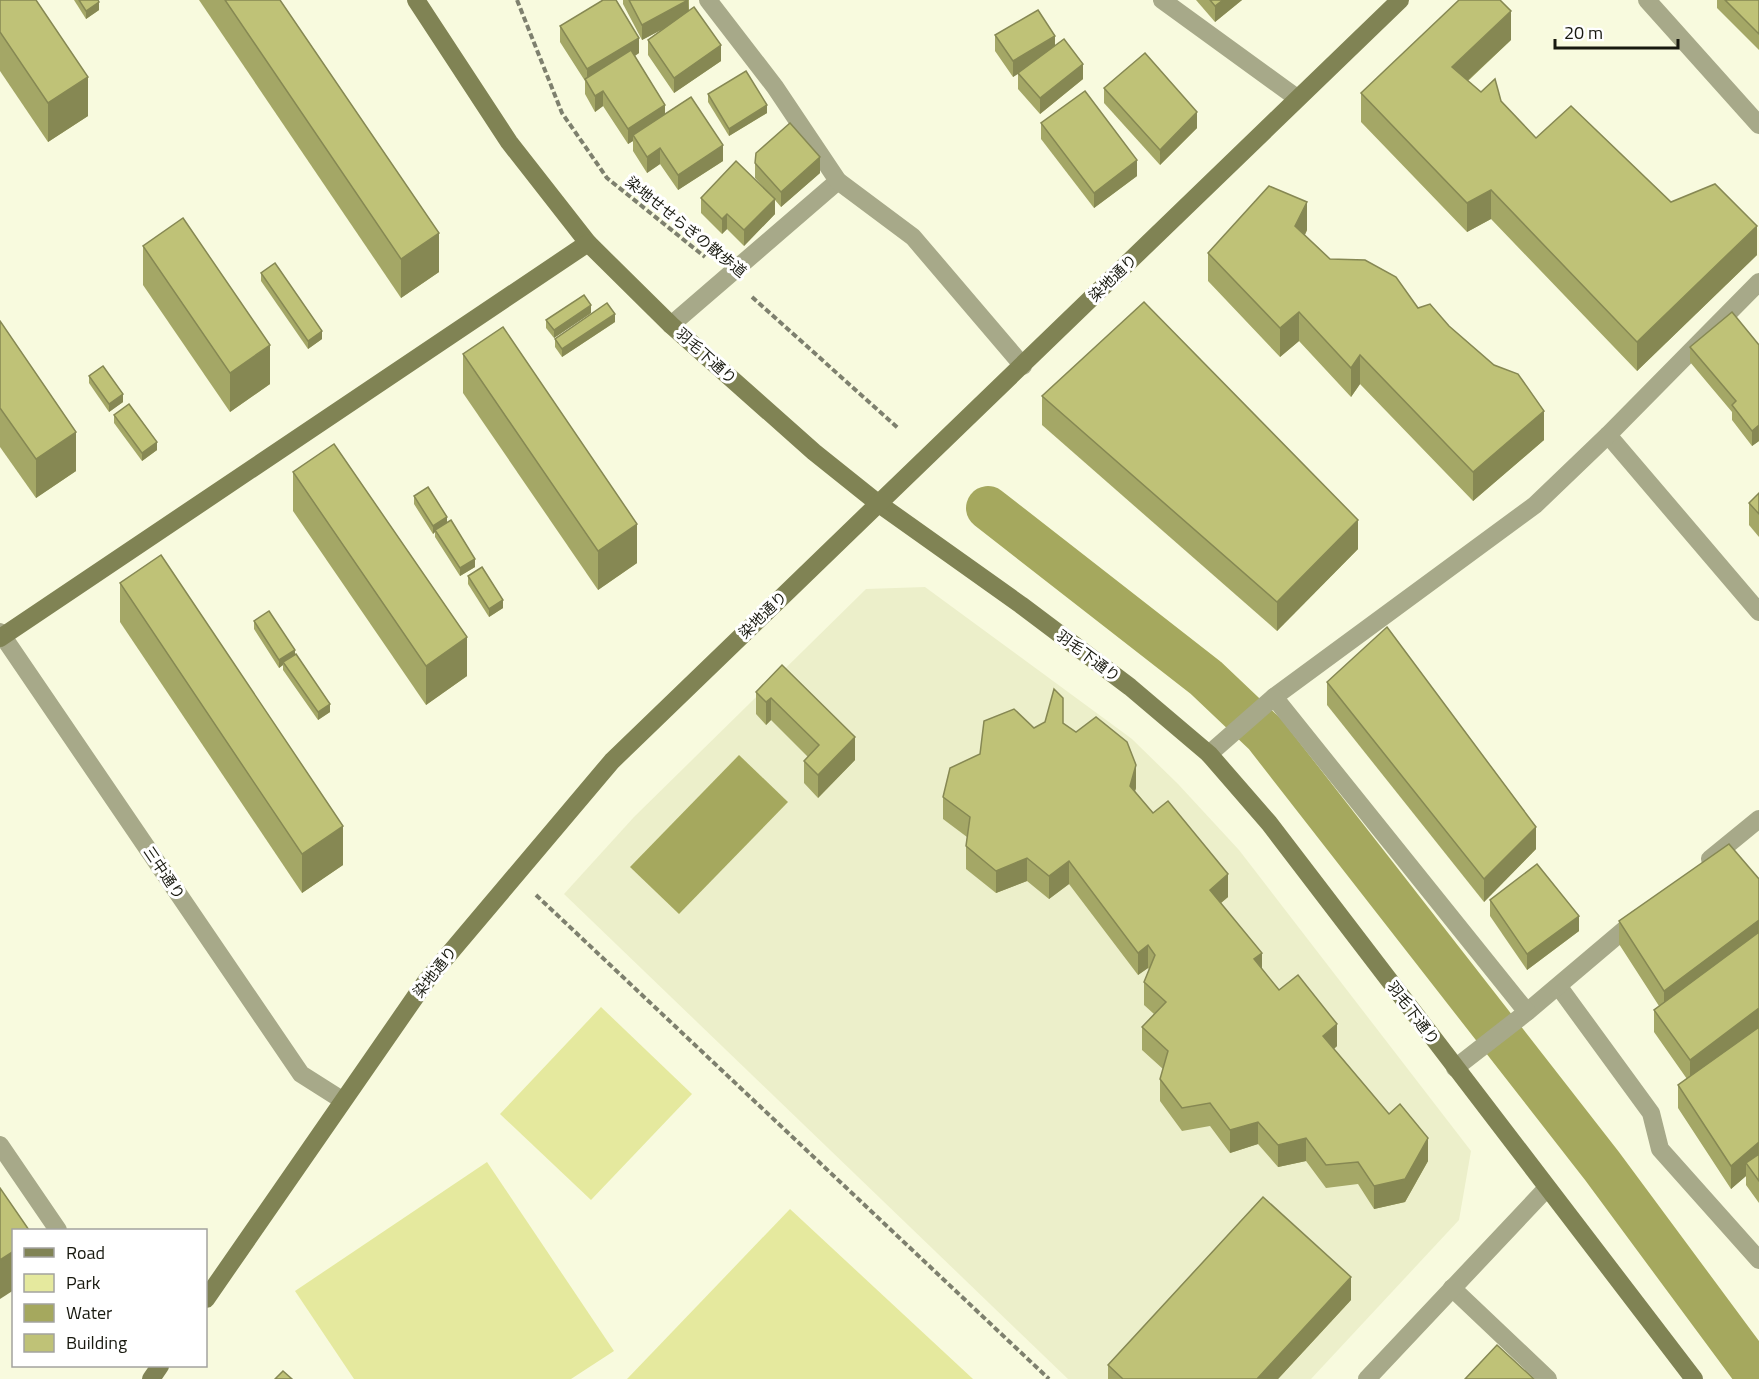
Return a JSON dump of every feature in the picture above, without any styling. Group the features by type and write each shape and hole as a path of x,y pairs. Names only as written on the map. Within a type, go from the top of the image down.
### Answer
{"street":[{"name":"羽毛下通り","path":"416,0 509,141 588,243 671,325 814,452 879,504 1021,605 1130,687 1209,754 1269,823 1695,1379"},
{"path":"708,0 775,87 838,181 913,237 1023,366"},
{"path":"1162,0 1297,98"},
{"name":"染地通り","path":"207,1298 427,980 514,874 612,761 1400,0"},
{"path":"1647,0 1759,125"},
{"path":"671,325 838,181"},
{"path":"1,636 588,243"},
{"path":"1209,754 1272,699 1535,505 1608,435 1759,282"},
{"path":"1608,435 1759,612"},
{"name":"三中通り","path":"1,636 301,1074 342,1100"},
{"path":"1272,699 1522,1016"},
{"path":"1696,870 1759,819"},
{"path":"1455,1068 1559,987 1579,966 1651,907"},
{"path":"1559,987 1651,1113 1660,1149 1759,1260"},
{"path":"0,1145 57,1229"},
{"path":"1367,1379 1547,1188"},
{"path":"1452,1288 1548,1379"}],"path":[{"name":"染地せせらぎの散歩道","path":"517,0 562,113 607,177 728,275 898,429"},
{"path":"514,874 1049,1379"}],"shaded area":[{"path":"925,587 1132,739 1178,784 1239,850 1471,1151 1459,1220 1311,1379 1068,1379 564,894 634,817 866,589"}],"green space":[{"path":"601,1007 692,1094 591,1200 500,1114"},
{"path":"487,1162 614,1351 571,1379 354,1379 295,1291"},
{"path":"790,1209 973,1379 627,1379"}],"water":[{"path":"739,755 788,802 679,914 630,867"}],"building":[{"path":"0,0 36,0 88,77 48,103 0,32"},
{"path":"79,0 98,0 99,2 86,11"},
{"path":"225,0 280,0 439,233 401,259"},
{"path":"603,0 616,0 639,38 587,69 560,26"},
{"path":"629,0 688,0 642,25"},
{"path":"1210,0 1223,0 1215,6"},
{"path":"1459,0 1500,0 1511,11 1452,67 1481,92 1495,79 1501,101 1536,138 1571,106 1671,202 1715,184 1757,226 1637,342 1491,190 1467,203 1361,93"},
{"path":"1725,0 1759,0 1759,34"},
{"path":"694,7 721,45 674,78 648,40"},
{"path":"1038,10 1055,36 1013,61 995,35"},
{"path":"1064,39 1083,64 1040,98 1018,73"},
{"path":"631,50 665,105 628,129 603,91 595,96 585,79"},
{"path":"1145,53 1197,112 1160,150 1104,88"},
{"path":"746,71 767,105 729,129 708,94"},
{"path":"1085,91 1137,160 1094,193 1041,123"},
{"path":"691,97 723,145 678,175 660,148 647,157 633,135"},
{"path":"790,123 820,157 781,192 755,163 756,153"},
{"path":"736,161 775,199 744,230 727,214 722,219 701,198"},
{"path":"1269,186 1307,202 1295,226 1330,259 1365,260 1396,277 1418,308 1430,304 1449,326 1494,365 1518,374 1544,411 1473,472 1360,355 1351,368 1299,312 1280,328 1208,253"},
{"path":"183,218 270,345 230,373 143,246"},
{"path":"275,263 322,331 308,341 261,273"},
{"path":"584,295 591,305 554,330 546,320"},
{"path":"1144,302 1358,520 1277,602 1042,396"},
{"path":"607,303 615,314 562,349 555,339"},
{"path":"1732,312 1759,345 1759,425 1752,431 1732,405 1736,401 1690,347"},
{"path":"0,321 76,432 36,459 0,408"},
{"path":"503,327 637,524 598,551 463,354"},
{"path":"103,366 123,394 109,404 89,376"},
{"path":"129,404 157,442 142,453 114,415"},
{"path":"334,444 467,637 426,666 293,472"},
{"path":"428,487 447,517 433,526 414,496"},
{"path":"1759,493 1759,514 1749,503"},
{"path":"451,520 475,559 460,568 435,530"},
{"path":"161,555 343,826 302,854 120,583"},
{"path":"482,567 503,600 489,609 468,576"},
{"path":"269,611 295,650 279,660 254,621"},
{"path":"1387,627 1536,827 1484,879 1327,682"},
{"path":"296,654 330,704 318,712 283,662"},
{"path":"782,665 855,737 818,775 804,761 819,745 771,698 766,702 756,692"},
{"path":"1054,689 1063,698 1063,723 1076,732 1096,717 1127,742 1136,765 1130,786 1153,813 1168,801 1228,874 1210,890 1262,953 1254,959 1279,990 1298,975 1337,1024 1323,1036 1389,1114 1400,1104 1428,1138 1405,1179 1374,1186 1358,1162 1326,1165 1306,1138 1278,1145 1258,1122 1230,1130 1210,1103 1182,1108 1160,1079 1168,1051 1142,1027 1166,1002 1144,982 1155,955 1148,945 1138,953 1069,861 1049,876 1027,858 996,871 966,846 970,817 943,797 950,768 980,754 984,721 1014,709 1034,728 1045,722"},
{"path":"1729,844 1759,879 1759,920 1664,991 1619,921"},
{"path":"1537,864 1579,916 1527,954 1490,900"},
{"path":"1759,932 1759,1008 1690,1060 1654,1010"},
{"path":"1759,1027 1759,1142 1731,1166 1678,1085"},
{"path":"1759,1154 1759,1181 1746,1163"},
{"path":"0,1188 28,1229 12,1229 12,1252 0,1260"},
{"path":"1263,1197 1351,1277 1257,1379 1123,1379 1108,1365"},
{"path":"1497,1345 1534,1379 1465,1379"},
{"path":"283,1371 292,1379 275,1379"}],"waterway":[{"path":"988,508 1206,678 1265,734 1602,1166 1759,1378"}]}
